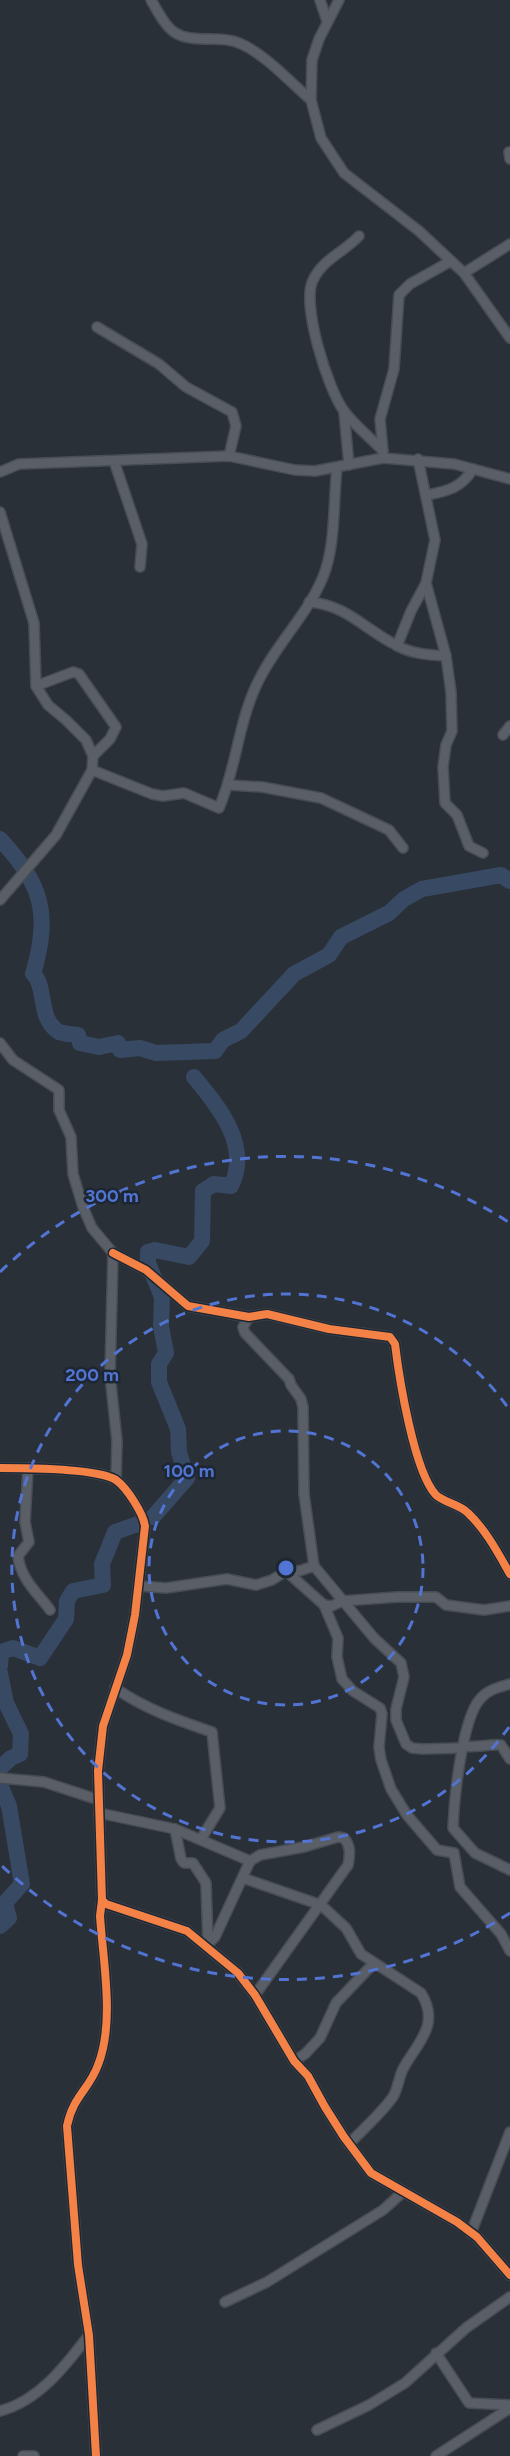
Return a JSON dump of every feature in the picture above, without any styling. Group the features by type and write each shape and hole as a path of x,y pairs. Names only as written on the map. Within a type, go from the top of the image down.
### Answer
{"street":[{"path":"151,0 168,25 179,36 191,40 238,42 252,50 311,100"},
{"path":"320,0 327,21"},
{"path":"339,0 327,21 312,60 311,100 321,138 344,173 419,231 465,273 510,338"},
{"path":"359,236 320,268 312,282 309,298 315,332 330,384 345,412 383,454"},
{"path":"465,273 510,244"},
{"path":"383,454 380,419 394,369 399,295 410,284 451,261"},
{"path":"97,327 159,364 186,387 232,412 236,426 229,456"},
{"path":"345,412 349,465"},
{"path":"0,472 20,464 229,456 295,470 315,471 337,468 383,454 454,464 510,479"},
{"path":"397,646 411,611 426,584 435,551 427,495 418,459"},
{"path":"114,461 142,544 140,567"},
{"path":"92,770 152,794 163,796 184,793 219,808 230,785 233,759 255,686 272,654 309,602 323,577 330,554 337,468"},
{"path":"427,495 461,485 473,469"},
{"path":"0,512 34,623 36,686 48,705 86,741 93,756 92,770 56,836 0,900"},
{"path":"426,584 446,656 453,722 443,760 445,803 457,815 470,848 483,853"},
{"path":"309,602 326,604 338,609 397,646 425,655 446,656"},
{"path":"36,686 73,672 79,674 116,726 110,738 93,756"},
{"path":"503,735 510,726"},
{"path":"230,785 262,787 321,798 389,830 403,848"},
{"path":"0,1043 13,1060 59,1090 59,1110 71,1137 73,1174 83,1207 92,1228 113,1253 146,1270 188,1306 249,1317 267,1314 329,1329 390,1337 395,1344 410,1419 426,1477 435,1494 469,1514 492,1542 510,1574"},
{"path":"113,1253 110,1375 117,1441 116,1480"},
{"path":"249,1317 243,1327 245,1334 289,1379 303,1407 304,1494 314,1566 374,1638 401,1662 404,1677 396,1709 396,1720 406,1744 412,1748 423,1749 501,1745 510,1759"},
{"path":"0,1468 81,1473 116,1480 137,1505 144,1517 145,1526 140,1586 126,1655 103,1726 98,1771 102,1900 100,1916 106,2002 103,2050 90,2081 70,2110 67,2126 78,2265 89,2335 96,2456"},
{"path":"28,1468 25,1521 29,1542 18,1556 19,1565 29,1586 50,1610"},
{"path":"140,1586 166,1588 227,1579 256,1585 272,1581 286,1571 299,1571 314,1566"},
{"path":"286,1571 324,1605 338,1638 338,1657 342,1679 353,1691 380,1708 382,1714 379,1747 391,1789 407,1815 437,1850 454,1853 460,1887 501,1934 510,1951"},
{"path":"324,1605 332,1606 342,1601 397,1597 436,1597 446,1605 483,1610 510,1606"},
{"path":"510,1684 492,1689 476,1705 463,1747 454,1796 453,1828 475,1853 510,1870"},
{"path":"115,1688 133,1701 165,1716 212,1732 220,1808 201,1839"},
{"path":"0,1778 44,1782 99,1800"},
{"path":"99,1814 175,1829 250,1861"},
{"path":"175,1829 180,1859 184,1863 193,1863 206,1883 207,1945"},
{"path":"207,1945 215,1937 250,1861 260,1855 304,1847 338,1837 344,1838 348,1843 350,1855 348,1865 255,1995"},
{"path":"243,1878 321,1905 346,1928 362,1954 422,1993 425,1999 428,2019 423,2041 403,2069 393,2096 350,2144"},
{"path":"102,1900 106,1904 187,1930 238,1973 255,1995 294,2061 308,2076 325,2107 371,2173 471,2233 510,2275"},
{"path":"294,2061 305,2054 320,2038 336,2003 374,1963"},
{"path":"471,2233 510,2132"},
{"path":"225,2302 267,2282 374,2216 403,2192"},
{"path":"317,2430 369,2405 405,2382 474,2321 510,2297"},
{"path":"0,2411 20,2403 46,2385 89,2335"},
{"path":"436,2353 469,2403 510,2406"},
{"path":"435,2456 510,2406"},
{"path":"23,2456 34,2456"}],"waterway":[{"path":"0,839 25,871 34,886 39,901 42,917 41,934 33,974 40,986 45,1011 52,1026 59,1032 78,1035 80,1043 99,1047 118,1043 120,1050 140,1048 156,1053 215,1051 223,1040 241,1031 294,974 329,955 341,937 389,913 404,899 422,889 501,875 510,881"},
{"path":"153,1517 187,1478 179,1452 178,1429 159,1382 159,1364 166,1353 161,1326 162,1297 148,1263 148,1252 155,1250 189,1257 202,1241 203,1191 214,1184 231,1186 236,1171 235,1142 229,1128 222,1114 194,1077"},
{"path":"0,1666 1,1652 13,1648 40,1658 66,1619 67,1601 73,1591 103,1585 102,1564 115,1532 138,1524"},
{"path":"0,1673 6,1703 21,1734 20,1754 11,1758 0,1768"},
{"path":"0,1785 9,1806 22,1884 5,1903 9,1918 0,1926"}],"cycle path":[{"path":"113,1253 146,1270 188,1306 249,1317 267,1314 329,1329 390,1337 395,1344 414,1446 428,1483 436,1495 464,1510 474,1520 491,1542 510,1574"},
{"path":"0,1468 60,1470 107,1476 116,1480 129,1495 138,1508 145,1526 135,1615 127,1655 103,1726 98,1771 102,1900 100,1916 106,1991 106,2030 98,2065 73,2107 67,2126 78,2265 89,2335 96,2456"},
{"path":"102,1900 106,1904 187,1931 238,1973 255,1995 294,2061 308,2076 344,2137 371,2173 457,2222 477,2237 510,2275"}]}
